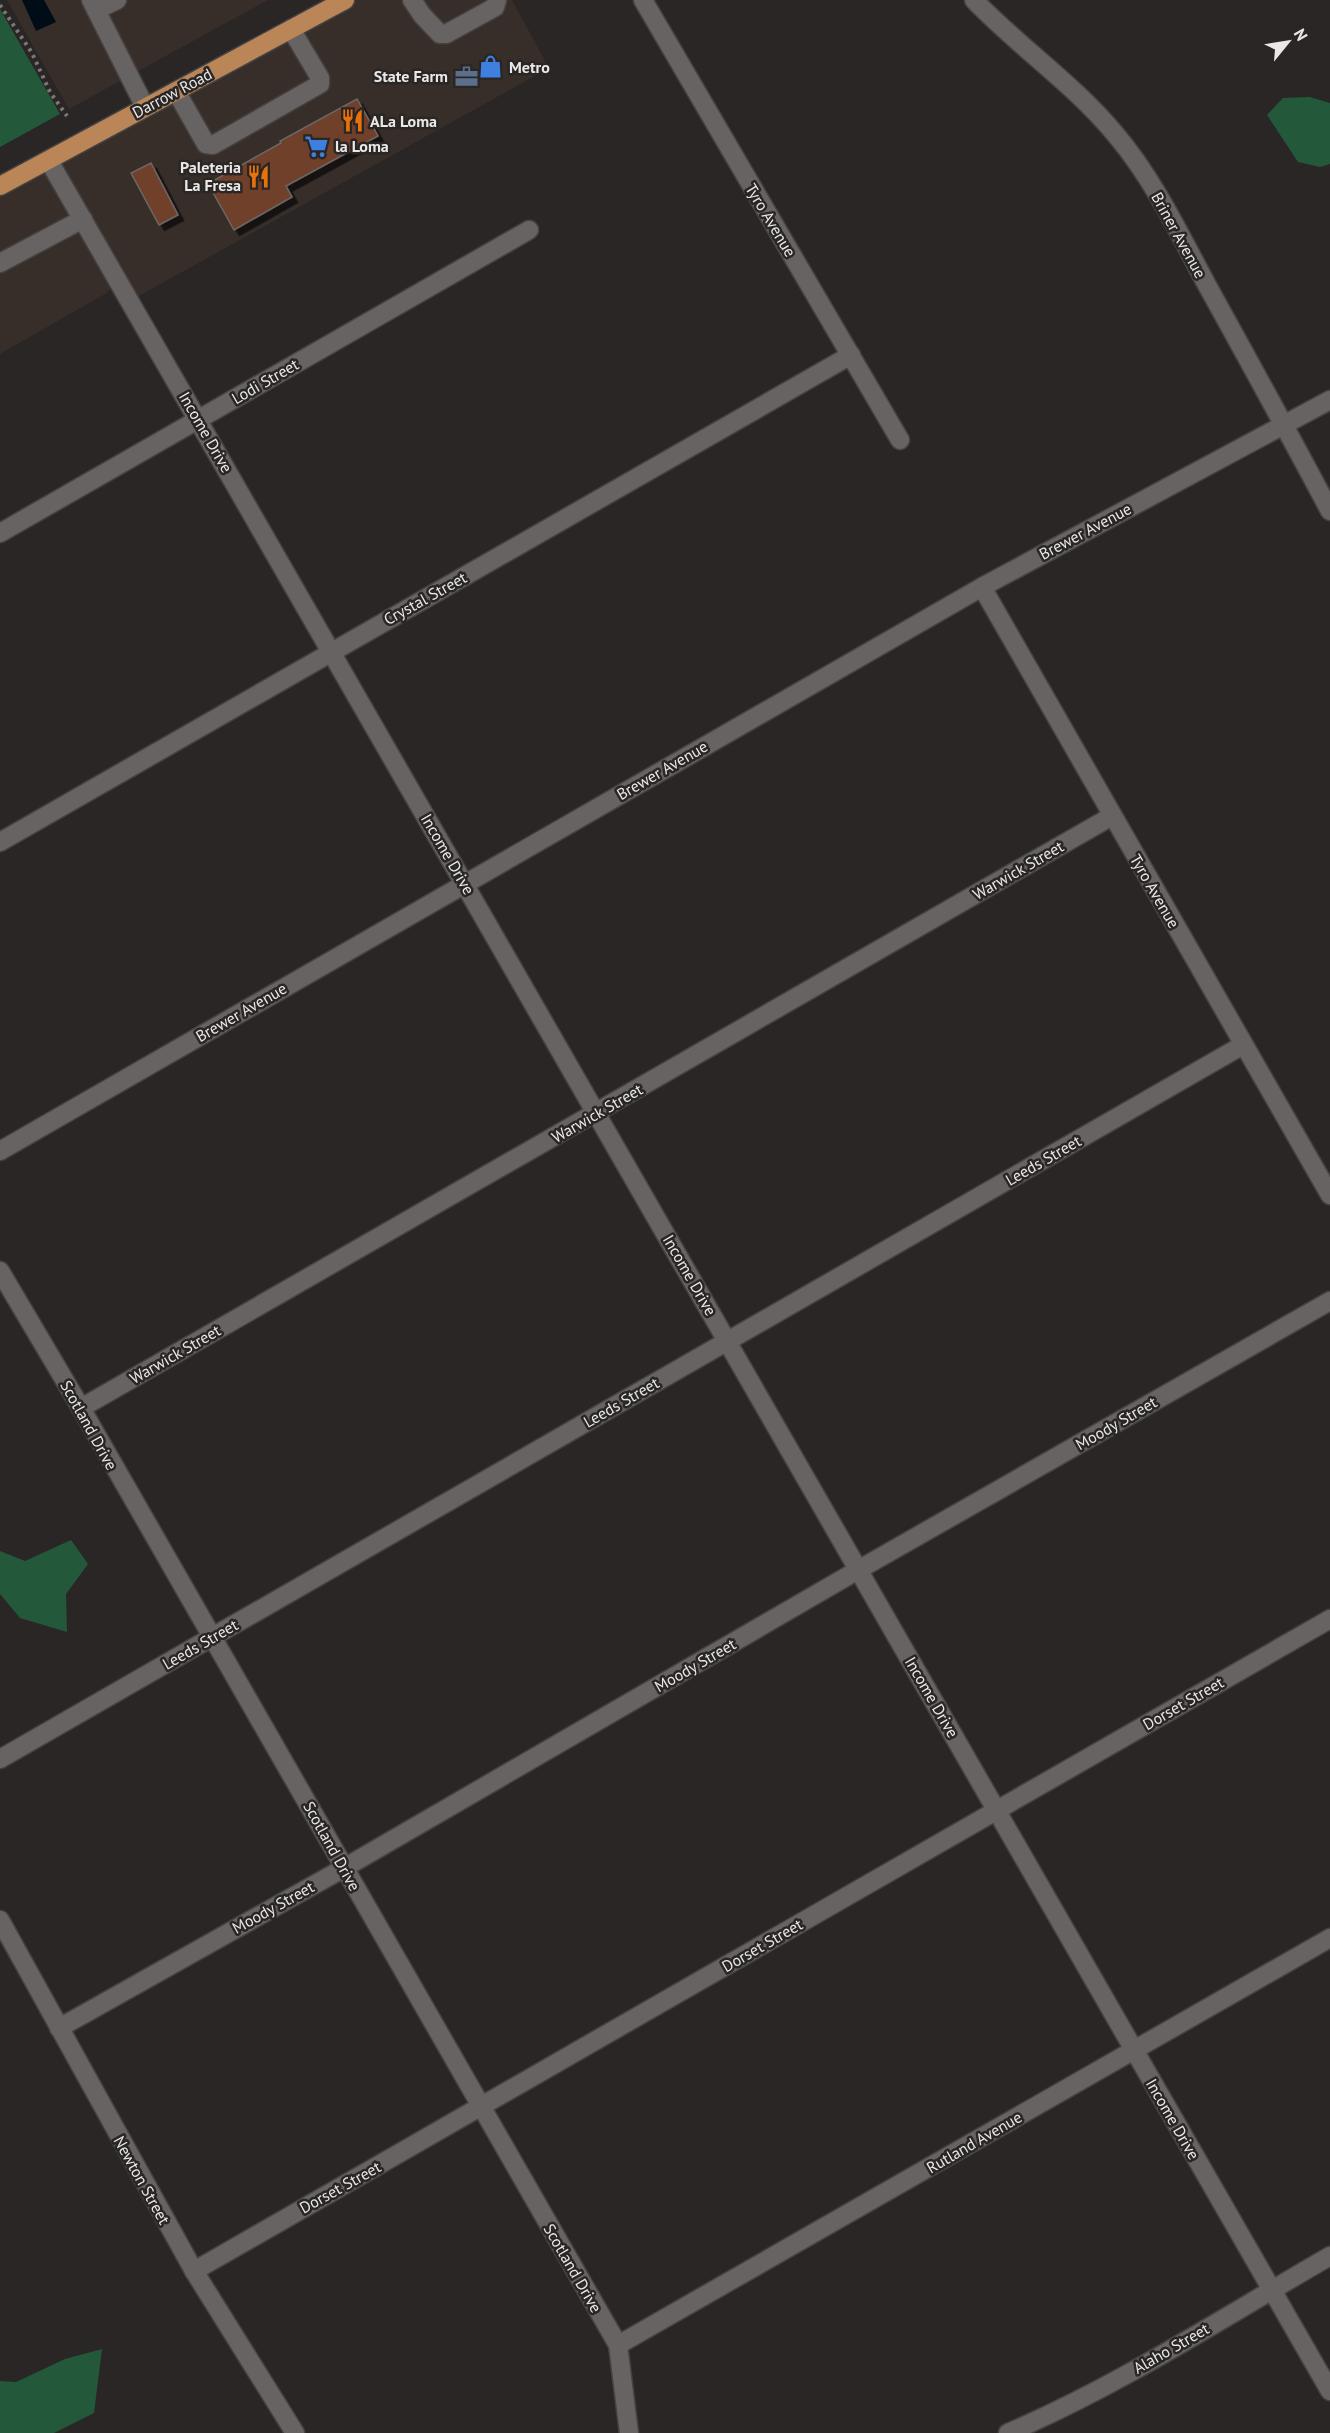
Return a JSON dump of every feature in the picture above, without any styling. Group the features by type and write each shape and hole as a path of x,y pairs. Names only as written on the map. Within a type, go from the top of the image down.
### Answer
{"main road":[{"name":"Darrow Road","path":"0,186 345,0"}],"street":[{"path":"117,0 93,5 145,107"},
{"path":"412,0 422,15 440,34 446,34 495,7 497,0"},
{"name":"Tyro Avenue","path":"643,0 900,440"},
{"name":"Briner Avenue","path":"974,0 992,19 1074,91 1116,135 1133,158 1172,221 1330,511"},
{"path":"176,91 206,144 213,145 320,84 320,78 291,29"},
{"name":"Income Drive","path":"49,161 1330,2391"},
{"path":"0,263 83,219"},
{"name":"Lodi Street","path":"0,533 529,230"},
{"name":"Crystal Street","path":"0,842 851,355"},
{"name":"Brewer Avenue","path":"0,1151 982,587 1330,400"},
{"name":"Tyro Avenue","path":"982,587 1330,1195"},
{"name":"Warwick Street","path":"81,1408 1112,816"},
{"name":"Leeds Street","path":"0,1759 1243,1045"},
{"name":"Scotland Drive","path":"0,1271 81,1408 618,2345 629,2433"},
{"name":"Moody Street","path":"59,2028 344,1868 858,1570 1330,1301"},
{"name":"Dorset Street","path":"194,2271 1330,1619"},
{"name":"Newton Street","path":"0,1920 194,2271 296,2433"},
{"name":"Rutland Avenue","path":"618,2345 1132,2049 1330,1938"},
{"name":"Alaho Street","path":"1008,2433 1045,2417 1110,2383 1330,2256"}],"path":[{"path":"0,5 32,53 50,92 68,117"}],"shaded area":[{"path":"7,0 268,0 69,109"},
{"path":"22,0 44,0 56,22 36,31"},
{"path":"345,0 512,0 549,68 130,301 119,281 105,294 0,354 0,186"}],"green space":[{"path":"0,9 60,114 0,147"},
{"path":"1310,97 1330,103 1330,164 1320,167 1298,162 1267,115 1283,98"},
{"path":"71,1540 88,1564 66,1594 67,1632 20,1618 0,1594 0,1551 25,1561"},
{"path":"102,2349 94,2413 54,2433 0,2433 0,2381 16,2382 65,2359"}],"building":[{"path":"357,99 378,136 286,186 292,197 234,230 211,189 214,187 211,182"},
{"path":"151,163 178,215 159,225 131,173"}],"place":[{"name":"Metro","path":"491,67"},
{"name":"State Farm","path":"466,76"},
{"name":"ALa Loma","path":"352,121"},
{"name":"la Loma","path":"317,146"},
{"name":"Paleteria La Fresa","path":"259,176"}]}
